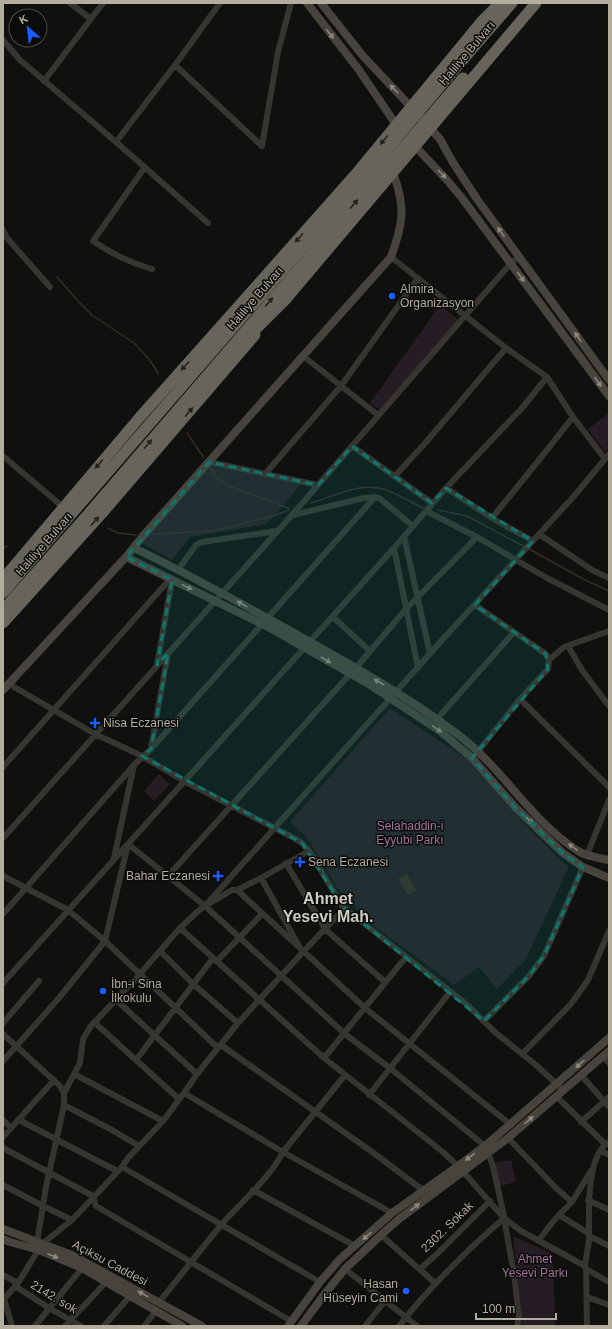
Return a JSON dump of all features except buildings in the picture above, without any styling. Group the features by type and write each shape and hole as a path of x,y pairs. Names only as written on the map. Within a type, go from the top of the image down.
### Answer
{"highway":[{"path":"3,581 63,507 140,417 355,175 482,21 500,3"},
{"name":"Haliliye Bulvarı","path":"3,610 84,519 200,384 372,176 454,70 512,3"},
{"name":"Haliliye Bulvarı","path":"3,593 193,374 463,78 527,3"},
{"path":"3,623 104,511 286,299 536,3"},
{"path":"200,384 286,299"},
{"path":"193,374 240,305"},
{"path":"3,581 74,512"},
{"path":"17,607 84,519"}],"main road":[{"path":"307,3 359,70 396,126 454,189 511,263 609,396"},
{"path":"321,3 363,56 431,128 477,199 609,380"},
{"path":"6,687 126,557 142,537 391,257 402,218 401,196 393,173"},
{"path":"134,548 178,570 219,597 265,621 353,671 396,692 457,733 478,751 550,829 575,850 609,860"},
{"path":"126,557 171,579 219,597"},
{"path":"353,671 390,700 440,731 472,758 515,807 563,853 583,867 609,878"},
{"path":"487,1149 508,1138 556,1096 560,1087 609,1038"},
{"path":"301,1326 344,1269 381,1235 487,1149 511,1124 560,1087 580,1075 606,1053"},
{"path":"290,1324 320,1282 340,1259 392,1213 424,1191 461,1169"},
{"name":"Açıksu Caddesi","path":"3,1229 39,1245 82,1268 180,1325"},
{"name":"Açıksu Caddesi","path":"3,1239 10,1242 39,1245 72,1255 202,1326"}],"street":[{"path":"70,3 91,19"},
{"path":"44,81 103,3"},
{"path":"116,142 220,3"},
{"path":"175,65 262,146 278,52 291,3"},
{"path":"3,40 20,60 208,223"},
{"path":"145,168 93,241 112,254 152,269"},
{"path":"3,230 7,238 50,287"},
{"path":"205,906 514,560 575,495 607,456 573,417 547,377 506,348 391,257"},
{"path":"3,838 292,515 511,263 519,257"},
{"path":"265,474 341,386 418,278"},
{"path":"395,476 427,441 506,348"},
{"path":"303,356 378,415"},
{"path":"3,983 333,617 432,503 522,408 547,377"},
{"path":"492,518 573,417"},
{"path":"352,446 432,503"},
{"path":"3,456 63,507"},
{"path":"209,462 318,485"},
{"path":"446,488 531,542"},
{"path":"292,515 364,498 375,497 413,526"},
{"path":"3,914 142,756 151,749 375,497"},
{"path":"426,511 477,537 514,560 609,610"},
{"path":"178,570 196,545 202,542 277,531"},
{"path":"539,534 592,570 609,578"},
{"path":"404,536 430,654"},
{"path":"168,876 353,671 406,609 477,537"},
{"path":"394,548 418,668"},
{"path":"157,665 171,579"},
{"path":"3,767 171,579"},
{"path":"472,758 520,699 548,669 546,654 475,605"},
{"path":"333,617 370,651"},
{"path":"548,660 564,647 609,631"},
{"path":"436,719 514,632"},
{"path":"568,646 582,670 609,706"},
{"path":"151,749 168,653"},
{"path":"6,687 95,734 142,756 184,781 302,843 309,850 343,907 465,1003 496,1033 560,1087"},
{"path":"520,699 609,788"},
{"path":"114,860 134,765"},
{"path":"588,855 609,800"},
{"path":"128,844 205,906 345,1034 391,1069 487,1149 493,1166 508,1237 519,1316 517,1326"},
{"path":"3,1061 59,998 105,941 128,844"},
{"path":"39,1245 43,1206 64,1105 64,1093 80,1063 83,1039 94,1022 140,975 180,928 198,911 232,890 237,890 261,878 309,850"},
{"path":"286,864 325,929 385,982"},
{"path":"484,1020 529,976 544,956 583,867"},
{"path":"3,876 68,910 105,941 175,1008 219,1047 316,1112 424,1191"},
{"path":"261,878 302,952"},
{"path":"237,890 364,1008 511,1124"},
{"path":"12,1326 3,1299 6,1292 17,1284 39,1245 72,1220 120,1169 128,1158 163,1121 197,1074 238,1023 302,952 341,912 343,907"},
{"path":"136,1060 193,984 215,959 240,937 262,914"},
{"path":"180,928 324,1058 430,1142 461,1169 504,1218 521,1231 609,1282"},
{"path":"522,1054 571,1004 588,980 609,930"},
{"path":"160,951 193,984 238,1023"},
{"path":"324,1058 406,957"},
{"path":"3,1023 39,981"},
{"path":"370,1095 450,992"},
{"path":"116,1000 197,1074"},
{"path":"94,1022 180,1099"},
{"path":"3,1034 54,1080 64,1093"},
{"path":"606,1053 609,1063"},
{"path":"74,1074 163,1121"},
{"path":"159,1302 221,1225 279,1160 282,1152 346,1075"},
{"path":"580,1075 606,1099 609,1107"},
{"path":"3,1137 54,1080"},
{"path":"184,1093 282,1152 392,1213"},
{"path":"556,1096 581,1122 607,1143 600,1151 594,1168 588,1200 589,1235 586,1268 587,1326"},
{"path":"581,1122 606,1099"},
{"path":"64,1105 139,1146"},
{"path":"3,1120 11,1128"},
{"path":"19,1120 120,1169 320,1282"},
{"path":"508,1138 557,1189 572,1202"},
{"path":"3,1148 93,1196 96,1206 192,1262 290,1324"},
{"path":"600,1151 609,1155"},
{"path":"538,1241 550,1224 572,1202 594,1168"},
{"path":"3,1185 72,1220"},
{"path":"253,1190 355,1246"},
{"path":"588,1200 609,1210"},
{"name":"2302. Sokak","path":"420,1269 490,1201"},
{"path":"559,1215 609,1246"},
{"path":"399,1326 435,1283 462,1255 504,1218"},
{"path":"381,1235 435,1283"},
{"path":"35,1326 82,1268"},
{"path":"344,1269 417,1326"},
{"name":"2142. sok","path":"3,1275 49,1308 81,1326"},
{"path":"65,1326 106,1282"},
{"path":"104,1326 130,1296"},
{"path":"587,1297 609,1305"},
{"path":"365,1326 385,1301"},
{"path":"144,1326 156,1311"}],"highlighted area":[{"path":"352,446 432,503 446,488 533,541 475,605 546,654 548,669 472,758 515,807 563,853 583,867 544,956 529,976 484,1021 343,907 302,843 142,756 151,749 168,653 157,665 172,580 126,557 209,462 318,485"}],"green space":[{"path":"440,305 459,320 380,410 370,403"},
{"path":"609,413 609,447 605,452 588,429"},
{"path":"208,465 301,484 267,524 190,537 172,560 139,541"},
{"name":"Selahaddin-i Eyyubi Parkı","path":"390,708 467,759 519,818 561,861 569,866 526,959 497,989 479,967 454,985 374,926 339,891 306,837 290,822"},
{"path":"159,774 170,784 154,801 144,791"},
{"path":"511,1160 516,1182 500,1186 495,1163"},
{"name":"Ahmet Yesevi Parkı","path":"513,1236 553,1254 555,1326 521,1326 522,1316"}],"shaded area":[{"path":"407,874 416,891 407,895 398,878"}],"waterway":[{"path":"57,277 92,315 134,343 149,359 158,373"},
{"path":"187,433 204,458"},
{"path":"209,466 216,477 227,485 288,508 289,510"},
{"path":"311,503 348,490 367,487 386,490 423,508"},
{"path":"152,534 213,531 270,517 289,510"},
{"path":"438,510 467,516 525,547"},
{"path":"108,528 118,533 136,535"},
{"path":"3,548 7,546"},
{"path":"529,549 585,580 609,591"}],"place":[{"name":"Almira Organizasyon","path":"392,296"},
{"name":"Nisa Eczanesi","path":"95,723"},
{"name":"Sena Eczanesi","path":"300,862"},
{"name":"Bahar Eczanesi","path":"218,876"},
{"name":"İbn-i Sina İlkokulu","path":"103,991"},
{"name":"Hasan Hüseyin Cami","path":"406,1291"}],"district":[{"name":"Ahmet Yesevi Mah.","path":"328,907"}]}
